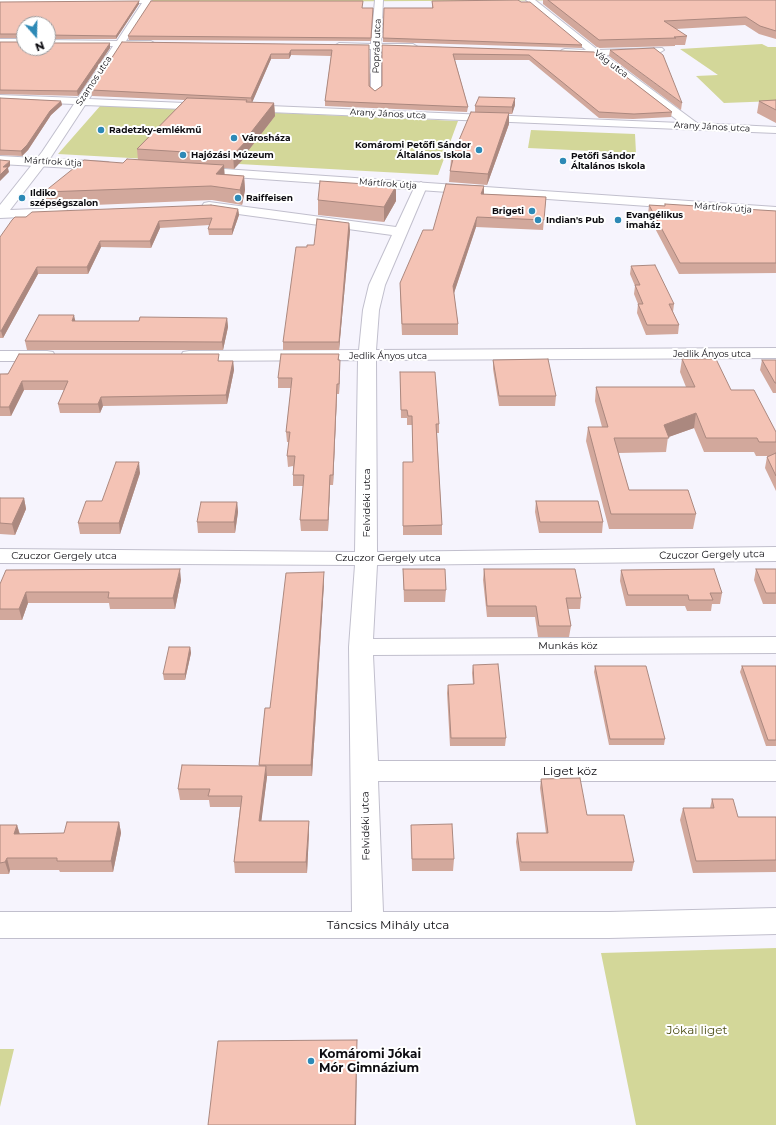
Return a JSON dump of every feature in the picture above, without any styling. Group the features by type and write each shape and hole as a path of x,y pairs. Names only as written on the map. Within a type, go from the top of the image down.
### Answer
{"street":[{"path":"0,1 146,0"},
{"name":"Szamos utca","path":"0,214 41,162 146,0"},
{"name":"Poprád utca","path":"376,92 376,46 379,0"},
{"name":"Vág utca","path":"530,0 596,53 693,126"},
{"path":"0,42 16,42"},
{"path":"56,43 165,44"},
{"path":"329,46 423,48"},
{"path":"557,52 596,53 659,50"},
{"path":"0,98 220,107"},
{"name":"Arany János utca","path":"236,108 776,130"},
{"name":"Mártírok útja","path":"0,160 117,166"},
{"name":"Mártírok útja","path":"180,170 776,211"},
{"name":"Felvidéki utca","path":"367,925 365,770 361,647 366,559 367,356 371,310 377,285 420,186"},
{"path":"196,206 212,206 342,222 400,232"},
{"path":"0,214 71,211"},
{"name":"Jedlik Ányos utca","path":"176,356 776,353"},
{"path":"0,356 64,356"},
{"name":"Czuczor Gergely utca","path":"0,556 366,559 776,554"},
{"name":"Munkás köz","path":"361,647 776,645"},
{"name":"Liget köz","path":"365,770 776,771"},
{"name":"Táncsics Mihály utca","path":"0,925 609,925 776,921"}],"green space":[{"path":"0,0 633,0 0,3"},
{"path":"762,44 768,47 776,47 776,101 724,103 696,76 718,75 680,49"},
{"path":"101,105 458,121 438,175 58,154"},
{"path":"531,130 635,134 636,153 528,148"},
{"name":"Jókai liget","path":"776,948 776,1125 636,1125 601,953"},
{"path":"0,1049 14,1049 0,1107"}],"building":[{"path":"518,0 521,2 530,2 582,45 383,38 384,8 433,8 432,1"},
{"path":"548,0 776,0 776,31 760,26 746,17 664,21 687,36 674,37 676,38 599,40"},
{"path":"139,1 116,36 56,35 56,16 16,16 16,34 0,34 0,2"},
{"path":"151,1 363,1 362,8 373,8 371,38 128,36"},
{"path":"0,42 16,42 16,56 56,56 56,43 110,43 77,91 0,90"},
{"path":"122,42 369,45 369,86 375,91 382,86 382,45 594,52 672,112 634,114 599,112 529,55 453,54 468,107 325,101 332,50 291,50 289,54 271,54 251,98 91,90"},
{"path":"654,48 663,55 682,103 610,50"},
{"path":"479,97 515,98 512,107 475,106"},
{"path":"0,98 61,101 50,111 27,145 21,151 0,150"},
{"path":"187,98 247,100 246,102 274,103 245,140 247,140 233,155 137,149"},
{"path":"776,100 776,110 759,101"},
{"name":"Komáromi Petőfi Sándor Általános Iskola","path":"471,112 509,113 488,174 450,171 453,159 451,159"},
{"path":"127,159 224,165 216,174 244,176 240,190 211,186 44,192 84,160 123,163"},
{"path":"0,160 10,161 3,167 8,167 0,175"},
{"path":"320,181 396,186 384,207 318,200"},
{"path":"446,184 484,186 481,194 546,197 544,220 477,217 453,286 458,324 402,324 400,283 423,230 433,230"},
{"path":"665,204 776,211 776,263 680,263 649,205 665,206"},
{"path":"211,205 238,209 232,229 208,229 212,218 159,221 150,241 100,241 87,267 37,267 0,331 0,237 15,217 26,217 32,212"},
{"path":"317,219 349,223 339,342 283,342 296,247 307,247 307,245 314,245"},
{"path":"655,265 674,304 669,304 679,325 647,325 638,304 643,304 635,285 640,285 631,266"},
{"path":"39,315 74,315 72,321 139,321 140,317 227,318 222,342 25,341"},
{"path":"19,354 219,354 218,361 233,361 226,395 101,397 98,404 58,404 68,381 22,381 9,407 0,407 0,374 8,374"},
{"path":"281,354 339,354 339,384 337,384 333,475 330,475 328,520 300,520 304,475 293,475 295,456 287,456 290,432 286,432 292,378 278,378"},
{"path":"548,359 556,396 499,396 493,360"},
{"path":"682,359 716,359 731,390 754,390 776,432 776,442 759,442 757,438 706,438 696,413 664,425 669,438 614,438 629,490 688,490 696,514 611,514 588,427 608,427 596,387 695,387"},
{"path":"762,360 776,360 776,383 775,383"},
{"path":"400,372 435,372 439,424 436,424 442,525 403,526 403,462 413,462 412,416 408,416 407,410 401,410"},
{"path":"776,453 776,476 767,457"},
{"path":"116,462 139,462 119,523 78,523 86,501 102,501"},
{"path":"0,498 24,498 12,524 0,523"},
{"path":"536,501 598,501 603,522 540,522"},
{"path":"201,502 237,502 234,522 197,522"},
{"path":"180,569 173,598 108,598 109,592 26,592 19,609 0,609 0,584 6,570"},
{"path":"403,569 445,569 446,590 404,590"},
{"path":"484,569 575,569 581,598 566,598 571,626 539,626 536,606 487,606"},
{"path":"714,569 722,593 710,593 713,600 689,600 688,595 628,595 621,570"},
{"path":"756,569 776,569 776,593 766,593"},
{"path":"324,572 311,765 259,765 265,708 270,708 286,573"},
{"path":"169,647 190,647 185,674 163,674"},
{"path":"498,664 506,738 451,738 448,685 474,684 473,665"},
{"path":"595,666 646,666 665,739 610,739"},
{"path":"742,666 776,666 776,740 768,740"},
{"path":"182,765 266,766 259,821 309,821 306,862 234,862 242,796 208,796 210,789 178,789"},
{"path":"580,778 587,815 624,815 634,862 521,862 517,833 548,833 541,779"},
{"path":"712,799 733,799 738,817 776,817 776,860 696,861 683,808 714,808"},
{"path":"67,822 119,822 111,861 57,861 57,858 7,858 5,862 0,863 0,825 17,825 14,834 64,833"},
{"path":"452,824 454,859 412,859 411,825"},
{"path":"357,1040 355,1125 208,1125 218,1041"}],"place":[{"name":"Radetzky-emlékmű","path":"101,130"},
{"name":"Városháza","path":"234,138"},
{"name":"Komáromi Petőfi Sándor Általános Iskola","path":"479,150"},
{"name":"Hajózási Múzeum","path":"183,155"},
{"name":"Petőfi Sándor Általános Iskola","path":"563,161"},
{"name":"Ildiko szépségszalon","path":"22,198"},
{"name":"Raiffeisen","path":"238,198"},
{"name":"Brigeti","path":"532,211"},
{"name":"Indian's Pub","path":"538,220"},
{"name":"Evangélikus imaház","path":"618,220"},
{"name":"Komáromi Jókai Mór Gimnázium","path":"311,1061"}]}
